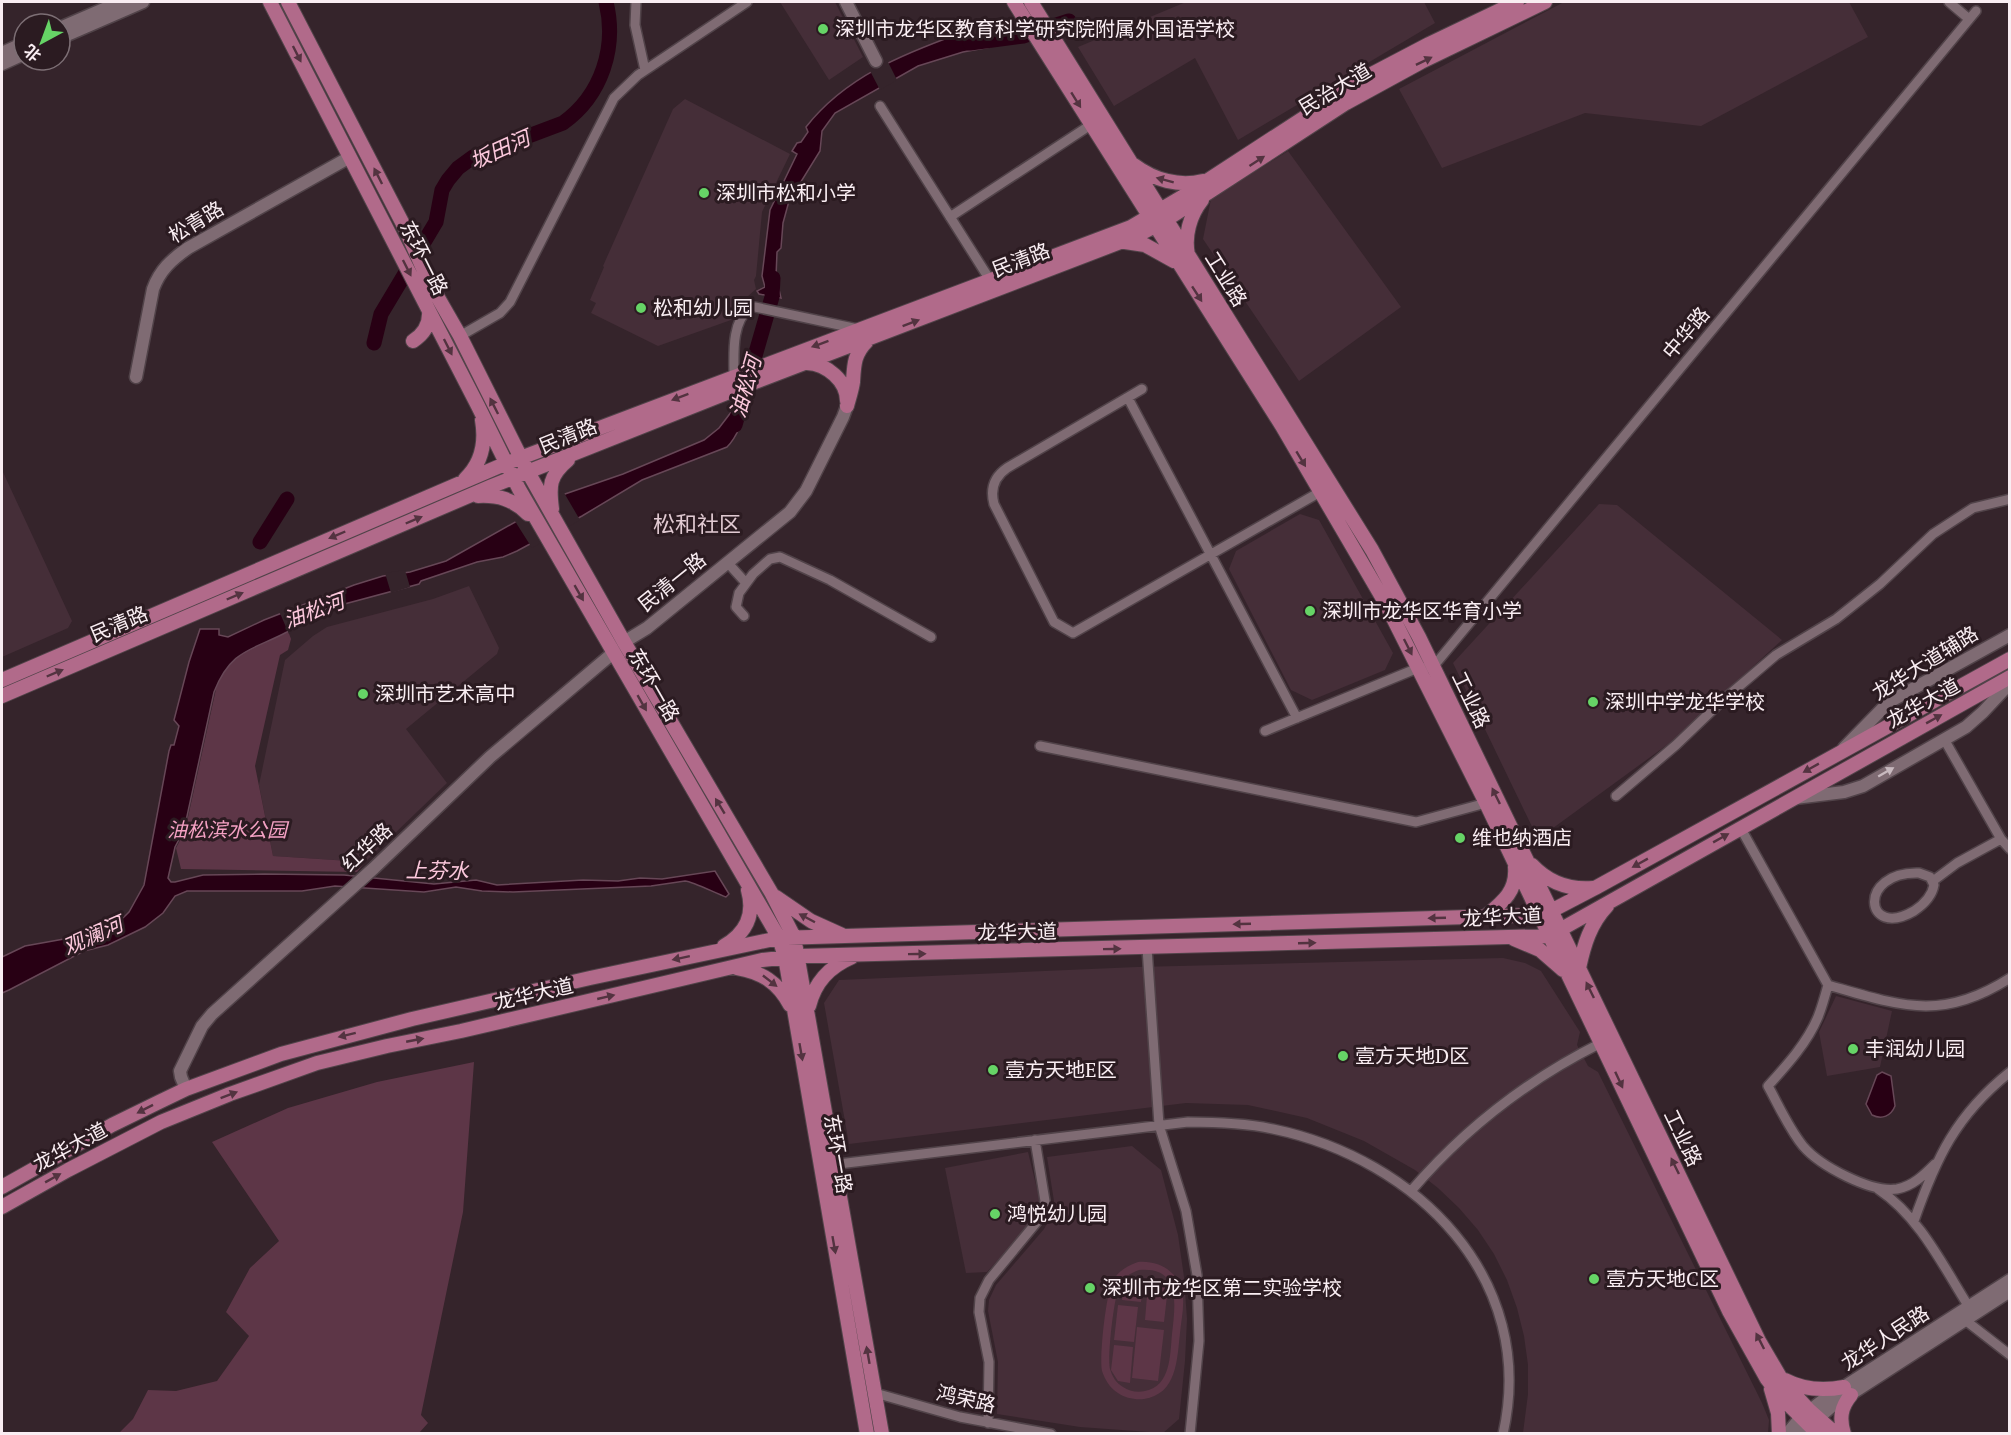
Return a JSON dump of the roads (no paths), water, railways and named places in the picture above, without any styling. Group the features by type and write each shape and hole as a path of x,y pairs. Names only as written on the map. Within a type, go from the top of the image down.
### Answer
{"main road":[{"name":"东环一路","path":"270,2 507,463 526,508 618,647 750,857 794,938 792,957 794,1013 867,1434"},
{"name":"东环一路","path":"288,2 528,472 546,497 553,516 618,647 753,898 792,957 808,1011 882,1434"},
{"name":"民治大道","path":"1210,185 1368,76 1428,44 1517,2"},
{"name":"民治大道","path":"1157,219 1346,103 1545,2"},
{"name":"工业路","path":"1025,5 1058,43 1127,158 1157,219"},
{"name":"工业路","path":"1025,5 1045,50 1092,124 1157,219 1367,541 1433,667 1521,862 1537,915 1555,933 1579,968 1780,1396 1809,1423 1836,1434"},
{"path":"1120,242 1145,245 1183,260 1190,224 1210,185 1166,181 1139,169 1127,158"},
{"name":"民清路","path":"2,696 513,478 729,392 1120,242 1157,219"},
{"name":"民清路","path":"2,680 507,463 1157,219"},
{"name":"工业路","path":"1183,260 1386,604 1486,804 1551,911 1555,933 1575,988 1601,1043 1729,1311 1772,1376"},
{"path":"413,341 425,330 429,311"},
{"path":"847,406 857,354 872,338"},
{"path":"807,363 819,365 837,378 845,390 847,406"},
{"path":"459,483 473,470 482,451 484,431 478,406"},
{"path":"546,497 554,474 574,454"},
{"path":"467,497 497,496 514,501 526,508"},
{"name":"龙华大道","path":"2,1187 112,1125 186,1089 281,1054 334,1038 590,978 779,938 1537,915 1551,911 1595,888 2010,659"},
{"name":"龙华大道","path":"2,1207 161,1122 230,1094 318,1064 762,960 792,957 1509,937 1555,933 2010,677"},
{"path":"1486,916 1510,893 1521,862 1556,883 1578,888 1595,888"},
{"path":"772,894 811,921 846,936"},
{"path":"714,951 729,943 744,930 753,898"},
{"path":"1579,968 1592,925 1614,898"},
{"path":"1509,937 1540,950 1557,963 1575,988"},
{"path":"808,1011 818,983 825,974 843,961 858,955"},
{"path":"732,967 764,975 787,999 794,1013"},
{"path":"1779,1434 1772,1376 1804,1388 1847,1391 1841,1413 1844,1434"}],"street":[{"path":"72,23 120,2"},
{"path":"72,33 143,2"},
{"path":"636,2 635,26 645,70"},
{"path":"460,336 500,313 510,303 614,98 630,81 645,70 747,2"},
{"path":"846,2 876,61"},
{"path":"1948,2 1969,19"},
{"name":"中华路","path":"1433,667 1976,11"},
{"path":"880,106 990,280"},
{"path":"950,217 1092,124"},
{"name":"松青路","path":"136,377 153,289 165,266 188,248 350,157"},
{"path":"734,376 738,329 747,310 755,307 858,330"},
{"path":"1142,389 1007,468 994,483 992,494 994,504 1054,622 1073,633 1320,492"},
{"path":"1128,398 1298,718"},
{"name":"民清一路","path":"618,647 647,628 785,516 802,498 847,406"},
{"path":"1616,796 1776,655 1836,619 1880,584 1933,534 1973,508 2010,499"},
{"path":"744,616 738,611 736,603 746,583 756,570 770,559 780,557 830,580 931,637"},
{"path":"727,562 746,583"},
{"name":"龙华大道辅路","path":"1839,753 1889,702 2010,635"},
{"name":"红华路","path":"186,1089 180,1071 207,1019 346,894 490,757 618,647"},
{"path":"1265,731 1418,668 1433,667"},
{"path":"1791,799 1818,796 1863,786 1974,721 2010,683"},
{"path":"1944,739 2001,839 2010,849"},
{"path":"1040,746 1416,822 1486,804"},
{"path":"1740,827 1828,985 1890,1003 1925,1007 1949,1005 1972,998 2010,978"},
{"path":"1933,881 1958,863 2001,839"},
{"path":"1919,873 1926,874 1933,881 1930,896 1910,913 1897,917 1884,917 1875,908 1874,896 1882,885 1893,878 1919,873"},
{"path":"1147,927 1159,1125 1183,1200 1197,1275 1199,1341 1190,1434"},
{"path":"1828,985 1818,1017 1811,1030 1795,1055 1768,1086 1793,1132 1811,1154 1834,1170 1876,1188 1914,1221 1969,1307"},
{"path":"1411,1191 1452,1146 1497,1106 1548,1071 1601,1043"},
{"path":"1914,1221 1935,1164 1953,1133 1968,1112 2010,1072"},
{"path":"820,1167 1159,1125 1216,1122 1255,1126 1302,1136 1356,1158 1411,1191 1445,1221 1462,1241 1490,1288 1505,1339 1509,1366 1509,1393 1503,1434"},
{"path":"988,1423 989,1362 980,1312 980,1298 989,1280 1041,1216 1045,1201 1035,1140"},
{"path":"1876,1188 1896,1189 1909,1185 1921,1178 1935,1164"},
{"name":"龙华人民路","path":"1787,1434 1809,1423 1847,1391 2010,1281"},
{"name":"龙华人民路","path":"1847,1391 2010,1291"},
{"path":"1965,1320 2010,1355"},
{"name":"鸿荣路","path":"875,1393 931,1410 1051,1434"}],"water":[{"path":"991,32 990,47 963,52 918,66 835,113 822,131 820,151 789,201 783,223 781,248 777,252 776,277 781,298 759,294 757,291 765,287 762,276 770,210 797,154 792,151 808,132 806,127 821,109 857,81 897,59 961,33 965,38"},
{"name":"观澜河","path":"746,406 737,433 727,447 642,480 517,551 503,557 477,562 421,581 419,584 326,609 235,659 214,692 184,830 175,847 168,878 171,882 175,882 203,875 344,875 434,884 476,880 497,885 583,880 662,879 715,871 729,894 726,897 685,881 651,886 513,892 456,887 424,892 335,886 302,891 187,891 175,896 163,913 145,927 108,945 84,951 2,993 2,957 25,946 92,934 123,918 129,912 144,885 169,751 171,745 174,745 179,726 174,720 200,629 219,629 219,635 228,637 264,620 354,585 446,561 565,494 623,474 704,440 719,428 732,411"},
{"path":"1882,1072 1891,1076 1895,1106 1889,1115 1879,1117 1872,1115 1866,1104 1877,1075"}],"waterway":[{"name":"坂田河","path":"374,343 381,314 436,222 442,190 458,168 473,157 563,123 588,99 597,84 608,53 609,19 606,2"},
{"name":"油松河","path":"970,43 1023,36 1069,21"},
{"name":"油松河","path":"735,425 772,297 773,278"},
{"name":"坂田河","path":"260,542 287,499"}],"place":[{"name":"深圳市龙华区教育科学研究院附属外国语学校","path":"823,29"},
{"name":"深圳市松和小学","path":"704,193"},
{"name":"松和幼儿园","path":"641,308"},
{"name":"深圳市龙华区华育小学","path":"1310,611"},
{"name":"深圳市艺术高中","path":"363,694"},
{"name":"深圳中学龙华学校","path":"1593,702"},
{"name":"维也纳酒店","path":"1460,838"},
{"name":"丰润幼儿园","path":"1853,1049"},
{"name":"壹方天地D区","path":"1343,1056"},
{"name":"壹方天地E区","path":"993,1070"},
{"name":"鸿悦幼儿园","path":"995,1214"},
{"name":"壹方天地C区","path":"1594,1279"},
{"name":"深圳市龙华区第二实验学校","path":"1090,1288"}],"district":[{"name":"松和社区","path":"697,524"}],"park label":[{"name":"油松滨水公园","path":"227,830"}],"water label":[{"name":"上芬水","path":"437,871"}]}
